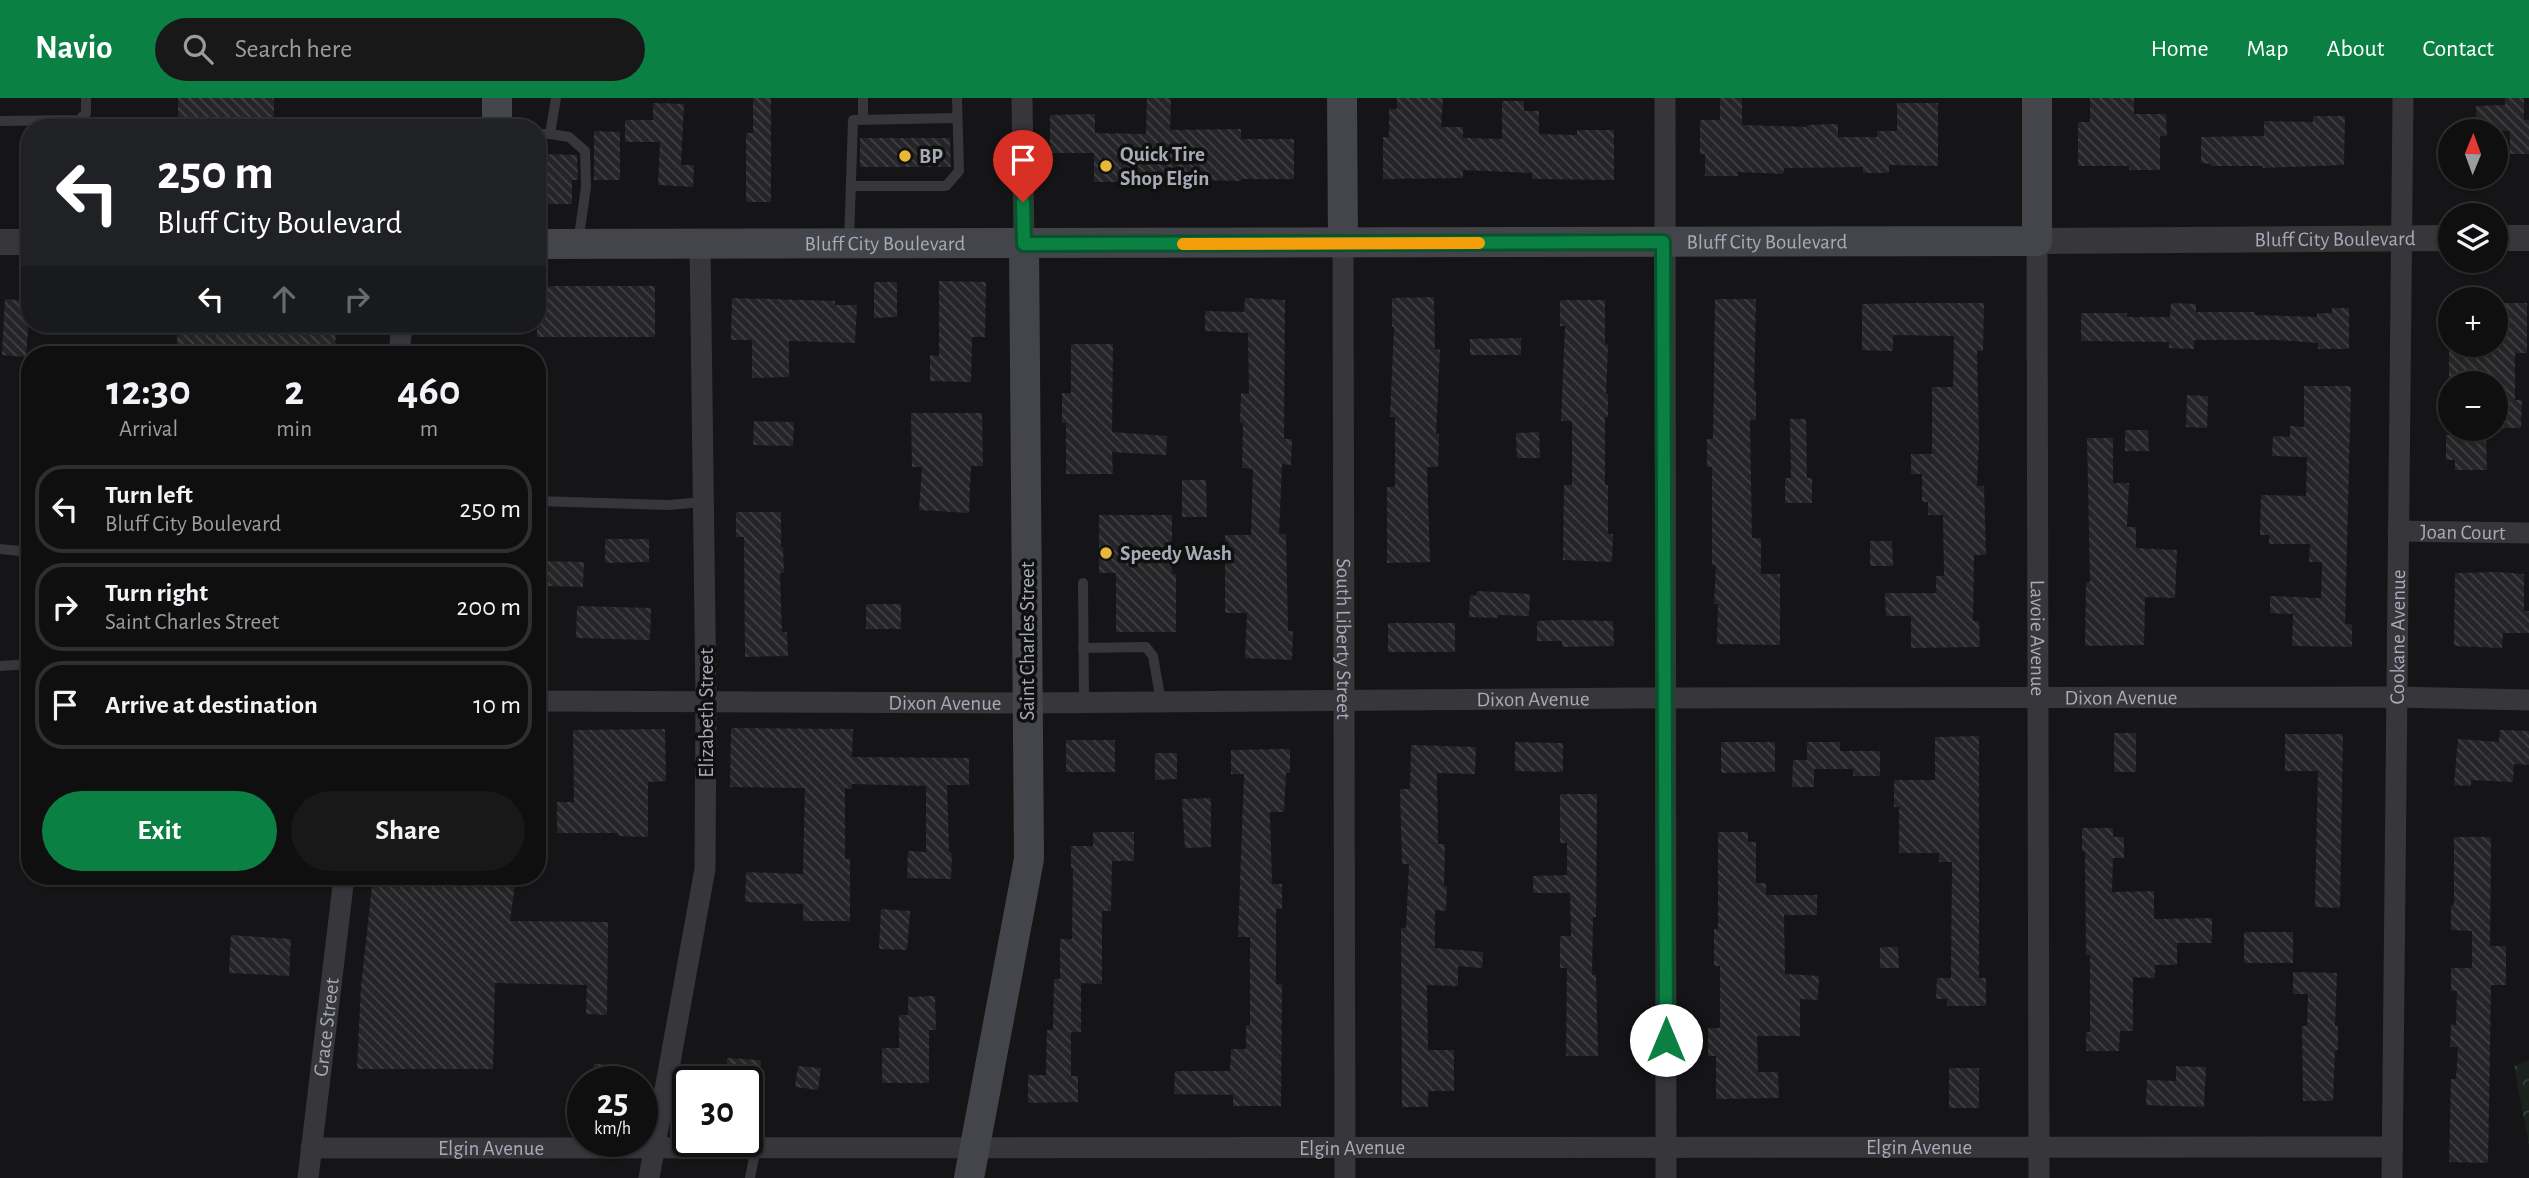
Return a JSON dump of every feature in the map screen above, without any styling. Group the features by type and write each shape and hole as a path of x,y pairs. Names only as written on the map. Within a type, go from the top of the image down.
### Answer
{"main road":[{"path":"497,98 497,119"},
{"name":"South Liberty Street","path":"1342,98 1343,243"},
{"name":"Lavoie Avenue","path":"2037,98 2037,241"},
{"name":"Bluff City Boulevard","path":"546,244 2037,241"},
{"name":"Saint Charles Street","path":"969,1178 1028,859 1024,244"}],"street":[{"name":"Saint Charles Street","path":"1022,98 1024,244"},
{"path":"1665,98 1663,242 1666,1178"},
{"name":"Cookane Avenue","path":"2392,1178 2403,98"},
{"name":"Bluff City Boulevard","path":"2037,241 2438,238"},
{"path":"2508,238 2529,238"},
{"name":"Lavoie Avenue","path":"2037,241 2039,1178"},
{"path":"0,242 21,242"},
{"name":"Elizabeth Street","path":"658,1130 705,869 706,701 700,243"},
{"name":"South Liberty Street","path":"1343,243 1345,1178"},
{"name":"Joan Court","path":"2398,531 2529,533"},
{"name":"Dixon Avenue","path":"546,701 1027,703 2396,696 2529,701"},
{"name":"Grace Street","path":"308,1178 343,885"},
{"name":"Elgin Avenue","path":"311,1148 567,1147"},
{"name":"Elgin Avenue","path":"763,1147 2392,1147"},
{"name":"Elizabeth Street","path":"649,1178 653,1157"}],"lane":[{"path":"80,119 86,113 86,98"},
{"path":"550,134 556,98"},
{"path":"863,98 863,120"},
{"path":"850,186 946,186 959,172 957,98"},
{"path":"848,243 853,120 957,118"},
{"path":"0,121 21,121"},
{"path":"546,134 569,137 585,151 586,187 578,243"},
{"path":"546,501 668,505 704,502"},
{"path":"0,549 21,551"},
{"path":"1083,583 1084,702"},
{"path":"1083,648 1146,647 1153,656 1161,702"},
{"path":"0,666 21,665"},
{"path":"750,1178 754,1157"}],"green space":[{"path":"2529,1060 2529,1145 2514,1066"}],"building":[{"path":"178,98 274,98 274,119 178,119"},
{"path":"753,98 771,98 771,202 746,202 746,133 753,133"},
{"path":"1147,98 1171,98 1170,130 1241,129 1241,139 1294,139 1294,179 1142,179 1142,182 1094,182 1094,153 1050,153 1050,115 1095,114 1095,133 1146,134"},
{"path":"1397,98 1443,98 1441,127 1463,127 1463,138 1502,139 1502,101 1524,101 1524,111 1539,111 1539,134 1577,135 1577,130 1614,130 1614,180 1532,179 1532,173 1463,170 1463,178 1383,179 1383,137 1389,137 1389,109 1397,109"},
{"path":"1720,98 1742,98 1742,125 1807,127 1838,124 1838,137 1877,137 1877,131 1897,131 1897,103 1938,103 1938,166 1889,165 1889,173 1863,173 1863,167 1784,168 1783,174 1738,172 1738,176 1705,176 1705,154 1700,154 1700,120 1720,120"},
{"path":"2090,98 2134,98 2134,114 2166,114 2167,136 2160,136 2160,170 2129,170 2129,166 2078,166 2078,122 2090,122"},
{"path":"2505,98 2524,98 2524,120 2529,120 2529,154 2510,154 2508,119 2477,119 2476,106 2505,105"},
{"path":"653,103 684,104 681,165 694,165 693,187 658,185 660,142 625,142 625,120 653,120"},
{"path":"2313,116 2345,116 2344,165 2263,168 2211,166 2201,163 2201,137 2264,136 2264,121 2313,122"},
{"path":"594,131 620,132 620,180 594,180"},
{"path":"860,138 950,138 951,167 860,167"},
{"path":"546,154 577,155 578,180 572,180 572,204 546,204"},
{"path":"939,281 986,282 985,337 972,337 971,382 930,381 930,355 939,356"},
{"path":"874,282 897,282 897,317 874,318"},
{"path":"546,286 655,286 655,337 537,337 537,333 546,333"},
{"path":"1434,297 1435,349 1440,350 1436,434 1439,434 1438,467 1427,467 1430,562 1387,563 1387,487 1395,487 1395,417 1390,417 1394,327 1392,298"},
{"path":"732,298 835,301 835,305 857,305 855,343 789,341 789,377 752,378 752,340 731,340"},
{"path":"1245,298 1285,300 1284,439 1292,439 1291,465 1282,464 1279,534 1286,534 1288,631 1293,631 1292,660 1245,658 1247,613 1225,613 1225,535 1251,535 1253,469 1242,468 1243,423 1240,423 1241,393 1249,394 1248,333 1205,331 1205,311 1244,312"},
{"path":"5,299 21,300 21,333 28,333 27,346 21,346 21,357 2,355"},
{"path":"1715,299 1756,299 1756,420 1750,420 1752,538 1761,538 1761,574 1780,574 1780,645 1717,644 1718,604 1714,604 1716,565 1712,565 1712,467 1707,467 1707,439 1713,439"},
{"path":"1560,300 1605,300 1608,417 1605,417 1605,485 1608,485 1608,534 1613,534 1612,562 1563,560 1564,485 1572,485 1572,421 1561,421 1565,326 1560,326"},
{"path":"1984,303 1983,351 1977,351 1977,486 1984,486 1986,555 1974,555 1973,621 1979,621 1980,647 1911,648 1911,616 1886,616 1885,593 1936,593 1936,576 1944,576 1943,515 1928,515 1928,502 1922,502 1922,474 1911,474 1911,454 1932,454 1932,387 1953,387 1954,336 1893,335 1893,351 1862,350 1862,304"},
{"path":"2171,303 2196,304 2196,312 2255,312 2255,315 2317,317 2317,313 2332,313 2332,308 2349,308 2349,349 2318,349 2318,343 2279,340 2194,340 2194,349 2169,348 2169,342 2081,341 2081,313 2170,317"},
{"path":"2508,303 2527,303 2527,353 2515,353 2515,400 2522,400 2521,428 2508,428 2508,371 2449,371 2449,357 2508,357"},
{"path":"177,333 336,333 335,346 177,346"},
{"path":"1521,338 1521,355 1470,355 1470,339"},
{"path":"1071,344 1113,344 1112,432 1167,436 1166,455 1112,452 1113,474 1066,474 1066,423 1062,423 1062,393 1071,393"},
{"path":"2304,386 2351,386 2345,624 2352,624 2352,647 2292,646 2293,614 2270,613 2270,596 2321,598 2322,562 2309,562 2310,544 2269,544 2269,535 2260,535 2261,495 2306,496 2307,457 2272,456 2273,436 2290,437 2290,426 2304,427"},
{"path":"2187,395 2208,396 2207,428 2186,427"},
{"path":"911,413 982,413 983,466 971,466 969,513 919,510 922,467 912,467"},
{"path":"1790,419 1806,419 1807,478 1812,478 1812,503 1785,503 1785,478 1791,478"},
{"path":"754,421 794,422 793,446 753,445"},
{"path":"2125,430 2148,430 2149,451 2125,451"},
{"path":"1539,432 1540,458 1517,458 1516,433"},
{"path":"2087,438 2113,438 2113,483 2129,483 2127,527 2136,527 2136,548 2177,550 2175,598 2145,597 2144,645 2085,646 2086,582 2090,582"},
{"path":"2446,441 2486,441 2487,470 2455,470 2455,460 2446,460"},
{"path":"1182,480 1206,480 1207,517 1182,517"},
{"path":"736,512 781,512 784,573 780,573 782,632 787,632 788,656 745,657 744,537 736,537"},
{"path":"1099,515 1172,515 1176,632 1116,632 1116,573 1099,573"},
{"path":"605,539 649,539 649,562 605,563"},
{"path":"1870,541 1892,541 1893,566 1870,566"},
{"path":"546,561 584,562 583,587 546,586"},
{"path":"2455,573 2524,574 2524,611 2529,611 2529,633 2503,633 2502,648 2454,646"},
{"path":"1477,591 1530,594 1529,616 1469,617 1470,595 1476,596"},
{"path":"866,604 901,604 901,629 866,629"},
{"path":"577,606 651,608 650,640 576,638"},
{"path":"1537,621 1613,621 1614,646 1562,647 1562,641 1537,641"},
{"path":"1388,623 1455,623 1455,652 1388,652"},
{"path":"731,728 853,729 852,757 969,758 969,785 947,785 949,852 952,853 951,879 907,878 908,851 926,852 926,786 852,784 852,789 845,788 845,859 850,859 850,921 803,921 803,904 745,902 746,872 803,874 805,788 730,787"},
{"path":"665,729 666,781 648,782 648,837 618,836 618,833 557,833 557,802 574,802 573,730"},
{"path":"2500,730 2529,731 2529,765 2514,764 2513,782 2471,780 2471,786 2454,785 2458,739 2499,742"},
{"path":"2114,733 2136,733 2136,772 2114,772"},
{"path":"2285,734 2343,734 2340,908 2315,907 2318,771 2285,771"},
{"path":"1979,736 1979,978 1986,978 1986,1006 1947,1006 1947,999 1936,999 1937,978 1951,978 1952,862 1939,862 1939,853 1899,853 1899,807 1894,807 1894,780 1935,780 1935,737"},
{"path":"1066,740 1115,740 1115,772 1066,772"},
{"path":"1515,742 1563,743 1563,772 1515,771"},
{"path":"1721,742 1775,742 1775,772 1721,773"},
{"path":"1807,742 1840,742 1840,751 1880,751 1880,776 1853,776 1853,769 1814,769 1814,787 1792,787 1793,760 1807,760"},
{"path":"1411,745 1476,747 1475,774 1437,773 1438,844 1445,844 1444,886 1447,886 1446,911 1435,910 1435,948 1483,952 1482,968 1458,966 1458,986 1427,985 1428,1050 1454,1050 1454,1091 1428,1091 1428,1107 1402,1107 1401,928 1406,928 1409,864 1402,864 1400,789 1410,789"},
{"path":"1290,749 1290,773 1286,773 1284,812 1270,812 1272,884 1282,884 1282,909 1276,909 1276,984 1282,984 1281,1106 1233,1106 1233,1095 1174,1094 1175,1071 1230,1071 1231,1049 1246,1049 1246,1025 1250,1026 1250,937 1238,937 1244,774 1231,774 1231,750"},
{"path":"1155,753 1177,753 1177,779 1155,780"},
{"path":"1560,794 1597,794 1596,917 1593,917 1592,975 1596,975 1598,1056 1566,1056 1567,968 1560,968 1560,936 1571,936 1570,893 1533,893 1533,876 1567,875 1567,843 1560,843"},
{"path":"1211,798 1211,847 1185,848 1182,799"},
{"path":"2082,828 2113,828 2113,837 2124,837 2124,858 2113,858 2112,892 2154,891 2154,919 2212,918 2212,943 2177,943 2177,965 2155,965 2155,978 2133,977 2133,1031 2120,1031 2119,1051 2086,1051 2086,1032 2090,1032 2090,955 2086,955 2085,851 2082,851"},
{"path":"1093,832 1134,832 1134,861 1112,861 1111,911 1102,911 1102,984 1081,983 1081,1032 1071,1032 1071,1076 1078,1076 1078,1102 1028,1103 1028,1075 1046,1075 1047,1030 1053,1030 1054,979 1060,979 1060,939 1072,939 1071,846 1093,846"},
{"path":"1718,832 1748,832 1748,842 1756,842 1756,883 1766,883 1766,895 1817,895 1817,915 1784,915 1785,974 1819,976 1818,1000 1800,999 1800,1036 1757,1036 1758,1072 1778,1072 1779,1098 1716,1099 1716,1056 1708,1056 1708,1028 1720,1028 1720,966 1714,966 1714,929 1718,929"},
{"path":"2454,837 2491,837 2490,946 2506,946 2506,985 2491,985 2488,1163 2449,1162 2451,1079 2456,1079 2458,1047 2450,1047 2451,1024 2456,1025 2457,991 2451,991 2451,968 2472,968 2472,931 2451,930 2451,905 2454,905"},
{"path":"372,885 515,885 510,921 608,922 607,1015 586,1014 587,985 495,983 493,1069 357,1069 361,986"},
{"path":"881,909 910,911 907,950 879,949"},
{"path":"2244,932 2293,932 2293,963 2244,963"},
{"path":"231,935 291,939 289,976 229,973"},
{"path":"1880,947 1898,947 1899,968 1880,968"},
{"path":"2293,972 2337,973 2335,1026 2338,1026 2338,1050 2335,1050 2333,1101 2303,1101 2302,1026 2307,1026 2308,994 2293,994"},
{"path":"935,996 936,1030 929,1030 929,1083 882,1083 882,1048 899,1048 899,1015 908,1015 908,997"},
{"path":"727,1058 761,1060 761,1066 727,1066"},
{"path":"798,1066 821,1068 818,1090 795,1087"},
{"path":"2176,1066 2206,1067 2204,1107 2146,1105 2147,1080 2176,1081"},
{"path":"1949,1068 1979,1068 1979,1108 1949,1108"}],"slow traffic":[{"path":"1183,244 1479,243"}],"place":[{"name":"BP","path":"905,156"},
{"name":"Quick Tire Shop Elgin","path":"1106,166"},
{"name":"Speedy Wash","path":"1106,553"}],"route":[{"path":"1023,202 1024,244 1663,242 1666,1040"}]}
